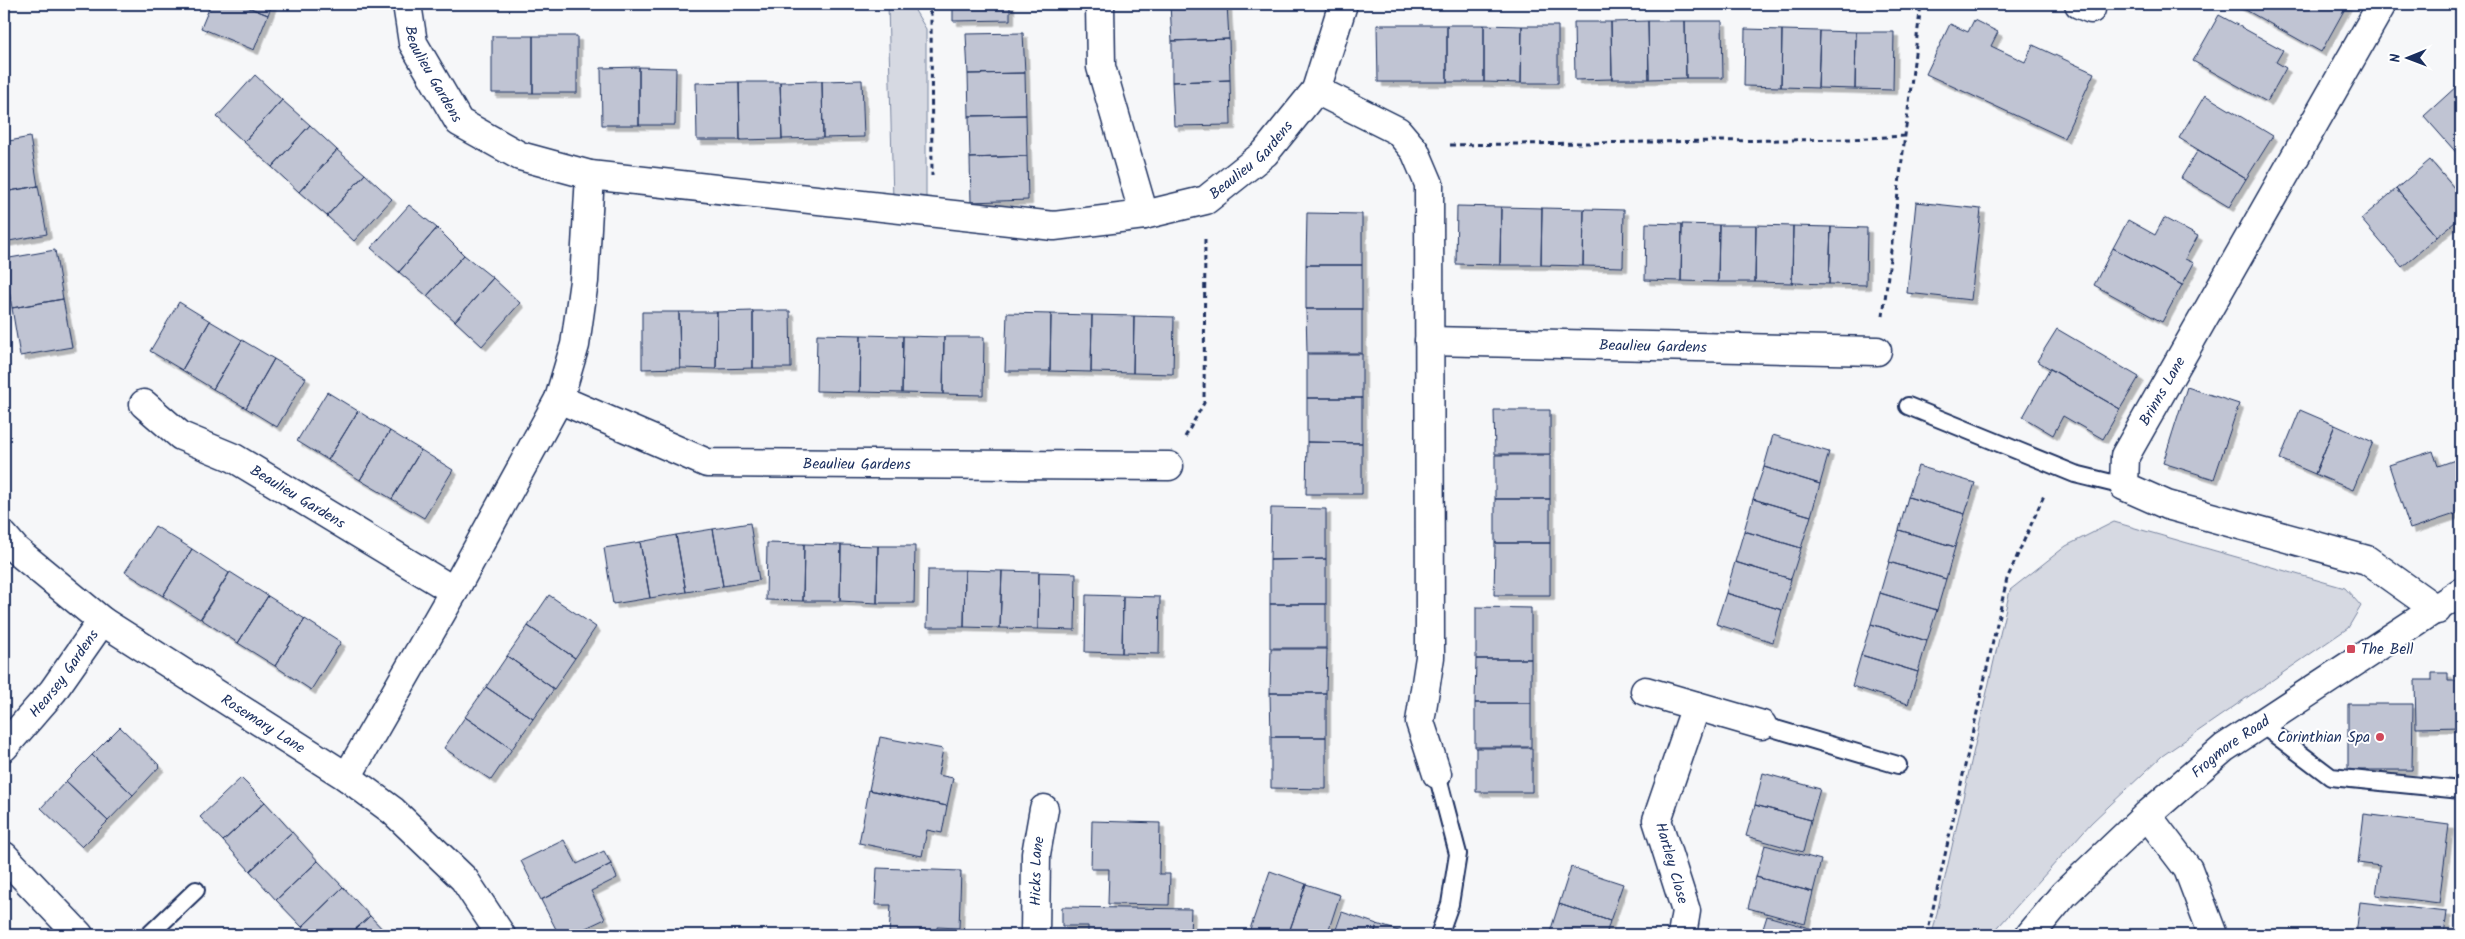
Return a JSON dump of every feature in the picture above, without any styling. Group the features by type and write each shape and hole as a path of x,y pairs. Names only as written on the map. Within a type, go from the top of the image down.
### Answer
{"street":[{"name":"Beaulieu Gardens","path":"407,4 412,43 459,122 520,156 590,175 1054,226 1144,215 1206,200 1265,153 1316,90 1343,4"},
{"path":"1100,4 1101,67 1144,215"},
{"name":"Brinns Lane","path":"2124,486 2125,456 2382,4"},
{"path":"1316,90 1398,131 1416,152 1429,184 1430,656 1420,722 1437,774"},
{"path":"348,777 454,591 559,399 575,345 583,290 590,175"},
{"name":"Beaulieu Gardens","path":"1429,341 1877,351"},
{"name":"Beaulieu Gardens","path":"559,399 707,463 1169,466"},
{"name":"Beaulieu Gardens","path":"144,404 181,436 234,458 454,591"},
{"path":"2124,486 2167,505 2367,560 2437,610"},
{"name":"Rosemary Lane","path":"4,536 16,550 102,621 348,777 393,811 464,879 500,935"},
{"name":"Frogmore Road","path":"2030,935 2064,894 2147,815 2224,748 2437,610 2461,592"},
{"name":"Hearsey Gardens","path":"4,747 53,691 102,621"},
{"path":"1645,691 1762,725"},
{"name":"Hartley Close","path":"1682,935 1686,911 1657,820 1696,706"},
{"name":"Hicks Lane","path":"1035,935 1036,854 1044,809"},
{"path":"2147,815 2188,869 2214,935"},
{"path":"4,856 79,935"}],"lane":[{"path":"1908,406 2075,474 2124,486"},
{"path":"2261,724 2330,777 2461,790"},
{"path":"1762,725 1898,765"},
{"path":"1437,774 1458,854 1450,904 1439,935"},
{"path":"149,935 196,890"}],"path":[{"path":"924,4 931,14 932,213"},
{"path":"1877,351 1885,308 1921,4"},
{"path":"1416,152 1449,145 1852,139 1906,136"},
{"path":"1169,466 1204,403 1206,200"},
{"path":"1927,935 2007,579 2056,466"}],"shaded area":[{"path":"888,4 911,4 926,29 926,204 893,201"},
{"path":"2114,522 2345,588 2361,606 2348,628 2162,756 2091,823 1991,935 1932,935 2010,590 2066,546"}],"building":[{"path":"211,4 240,4 268,15 254,50 201,28"},
{"path":"240,4 272,4 268,15"},
{"path":"953,4 1010,4 1010,20 953,21"},
{"path":"1170,4 1227,4 1229,39 1172,41"},
{"path":"2235,4 2346,4 2347,5 2321,52"},
{"path":"2219,15 2283,50 2276,62 2286,68 2267,102 2193,61"},
{"path":"1974,20 1998,32 1991,46 2025,62 2033,45 2094,73 2064,138 1926,74 1950,24 1968,32"},
{"path":"1648,21 1649,79 1612,79 1611,22"},
{"path":"1648,21 1685,21 1686,78 1649,79"},
{"path":"1685,21 1722,21 1723,78 1686,78"},
{"path":"1574,22 1611,22 1612,79 1575,80"},
{"path":"1377,25 1447,25 1447,82 1378,82"},
{"path":"1447,25 1484,25 1484,82 1447,82"},
{"path":"1484,25 1522,26 1521,83 1484,82"},
{"path":"1522,26 1558,26 1558,83 1521,83"},
{"path":"1745,29 1782,30 1781,87 1744,86"},
{"path":"1782,30 1820,31 1818,88 1781,87"},
{"path":"1820,31 1856,32 1855,89 1818,88"},
{"path":"1856,32 1894,32 1893,90 1855,89"},
{"path":"1023,33 1025,73 968,74 966,34"},
{"path":"492,36 533,36 533,93 492,93"},
{"path":"533,36 577,36 577,93 533,93"},
{"path":"1229,39 1230,80 1172,82 1172,41"},
{"path":"639,67 639,125 602,125 601,68"},
{"path":"639,67 676,68 675,125 639,125"},
{"path":"1025,73 1026,115 969,116 968,74"},
{"path":"255,75 282,100 244,142 217,117"},
{"path":"862,80 864,137 823,138 822,81"},
{"path":"1230,80 1231,125 1174,126 1172,82"},
{"path":"822,81 823,138 782,139 780,82"},
{"path":"739,82 740,140 697,140 696,83"},
{"path":"739,82 780,82 782,139 740,140"},
{"path":"2458,85 2461,89 2461,158 2424,116"},
{"path":"2205,95 2273,136 2246,179 2179,138"},
{"path":"282,100 310,125 272,167 244,142"},
{"path":"1026,115 1027,156 970,158 969,116"},
{"path":"310,125 337,150 299,192 272,167"},
{"path":"30,137 38,186 4,192 4,142"},
{"path":"337,150 365,174 327,216 299,192"},
{"path":"2198,150 2246,179 2229,207 2181,178"},
{"path":"1027,156 1028,200 971,202 970,158"},
{"path":"2430,160 2461,196 2461,217 2437,237 2396,189"},
{"path":"365,174 392,199 354,241 327,216"},
{"path":"38,186 47,234 4,242 4,192"},
{"path":"2396,189 2437,237 2402,267 2361,219"},
{"path":"1916,202 1981,209 1971,300 1907,293"},
{"path":"409,205 437,228 399,272 371,248"},
{"path":"1457,206 1501,207 1500,265 1456,264"},
{"path":"1501,207 1542,208 1541,265 1500,265"},
{"path":"1542,208 1584,209 1583,266 1541,265"},
{"path":"1584,209 1624,210 1623,267 1583,266"},
{"path":"1307,213 1362,214 1362,265 1306,265"},
{"path":"2164,218 2198,236 2185,259 2194,263 2182,285 2113,248 2128,220 2155,235"},
{"path":"1646,223 1682,224 1681,281 1645,280"},
{"path":"1682,224 1719,225 1718,282 1681,281"},
{"path":"1719,225 1756,225 1755,282 1718,282"},
{"path":"1756,225 1793,226 1792,283 1755,282"},
{"path":"1793,226 1831,227 1829,284 1792,283"},
{"path":"1831,227 1867,228 1866,285 1829,284"},
{"path":"437,228 464,255 427,296 399,272"},
{"path":"2113,248 2182,285 2162,322 2094,285"},
{"path":"55,250 63,299 12,308 4,259"},
{"path":"464,255 493,278 455,321 427,296"},
{"path":"1306,265 1362,265 1362,309 1306,309"},
{"path":"493,278 520,303 482,346 455,321"},
{"path":"63,299 72,347 20,356 12,308"},
{"path":"179,302 210,321 182,370 150,351"},
{"path":"1306,309 1362,309 1362,353 1307,353"},
{"path":"753,311 753,368 716,369 717,312"},
{"path":"753,311 790,311 791,368 753,368"},
{"path":"642,312 679,312 680,368 642,369"},
{"path":"679,312 717,312 716,369 680,368"},
{"path":"1007,313 1051,314 1050,371 1005,371"},
{"path":"1051,314 1092,315 1091,372 1050,371"},
{"path":"1092,315 1134,316 1133,373 1091,372"},
{"path":"1134,316 1174,317 1173,374 1133,373"},
{"path":"210,321 242,340 213,389 182,370"},
{"path":"2057,329 2139,377 2120,409 2037,361"},
{"path":"817,334 861,335 860,392 816,391"},
{"path":"861,335 903,336 902,393 860,392"},
{"path":"903,336 944,337 943,394 902,393"},
{"path":"944,337 984,337 983,395 943,394"},
{"path":"242,340 274,359 246,408 213,389"},
{"path":"1307,354 1362,354 1362,398 1307,398"},
{"path":"274,359 306,378 277,427 246,408"},
{"path":"2050,369 2120,409 2103,439 2063,416 2053,435 2023,417"},
{"path":"2187,387 2239,404 2214,479 2163,463"},
{"path":"327,392 358,411 328,460 297,441"},
{"path":"1307,398 1362,398 1362,443 1307,442"},
{"path":"1494,410 1550,410 1550,454 1495,454"},
{"path":"2300,410 2335,425 2315,474 2280,459"},
{"path":"358,411 390,431 360,480 328,460"},
{"path":"2335,425 2373,442 2353,490 2315,474"},
{"path":"390,431 421,450 392,499 360,480"},
{"path":"1773,435 1829,452 1820,484 1764,467"},
{"path":"1307,442 1362,443 1362,494 1306,494"},
{"path":"421,450 453,470 424,518 392,499"},
{"path":"2433,451 2438,466 2458,459 2461,470 2461,512 2410,529 2389,465"},
{"path":"1495,455 1550,455 1550,499 1495,499"},
{"path":"1918,466 1975,483 1965,514 1908,497"},
{"path":"1764,467 1820,484 1811,516 1753,499"},
{"path":"1908,497 1965,514 1955,547 1899,530"},
{"path":"1495,499 1550,499 1550,543 1495,543"},
{"path":"1753,499 1811,516 1801,548 1744,531"},
{"path":"1271,508 1326,509 1326,559 1270,560"},
{"path":"750,523 759,580 723,586 713,529"},
{"path":"155,526 192,549 163,596 125,572"},
{"path":"713,529 723,586 686,592 676,535"},
{"path":"1899,530 1955,547 1946,579 1889,562"},
{"path":"1744,531 1801,548 1791,579 1735,562"},
{"path":"676,535 686,592 650,598 640,542"},
{"path":"640,542 650,598 613,604 604,548"},
{"path":"767,543 804,544 803,601 766,600"},
{"path":"1495,543 1550,543 1550,595 1494,595"},
{"path":"804,544 841,545 840,601 803,601"},
{"path":"841,545 878,546 877,603 840,601"},
{"path":"878,546 915,546 914,603 877,603"},
{"path":"192,549 229,573 200,619 163,596"},
{"path":"1326,559 1326,604 1270,604 1270,560"},
{"path":"1735,562 1791,579 1782,610 1726,593"},
{"path":"1889,562 1946,579 1937,610 1880,593"},
{"path":"928,570 965,570 964,627 927,627"},
{"path":"965,570 1002,571 1000,628 964,627"},
{"path":"1002,571 1039,572 1038,629 1000,628"},
{"path":"230,572 268,596 238,643 201,619"},
{"path":"1039,572 1076,573 1075,630 1038,629"},
{"path":"1726,593 1782,610 1773,642 1716,624"},
{"path":"1880,593 1937,610 1927,641 1871,624"},
{"path":"549,595 596,627 575,658 528,626"},
{"path":"1086,595 1123,596 1122,653 1085,652"},
{"path":"268,596 305,619 275,666 238,643"},
{"path":"1123,596 1160,597 1159,654 1122,653"},
{"path":"1270,604 1326,604 1326,648 1270,648"},
{"path":"1476,607 1531,608 1531,659 1476,659"},
{"path":"305,619 341,642 311,690 275,666"},
{"path":"1871,624 1927,641 1918,672 1861,655"},
{"path":"528,626 575,658 554,689 507,656"},
{"path":"1271,649 1327,649 1326,693 1270,693"},
{"path":"1861,655 1918,672 1908,704 1852,686"},
{"path":"507,656 554,689 533,719 486,687"},
{"path":"1476,659 1531,659 1531,703 1475,703"},
{"path":"2432,673 2448,673 2448,681 2461,681 2461,727 2416,728 2415,680 2432,680"},
{"path":"486,687 533,719 512,749 465,717"},
{"path":"1270,693 1326,693 1326,737 1271,737"},
{"path":"1475,703 1531,703 1531,747 1475,747"},
{"name":"Corinthian Spa","path":"2348,704 2413,704 2412,770 2348,770"},
{"path":"465,717 512,749 491,780 444,748"},
{"path":"120,727 160,766 133,795 92,755"},
{"path":"880,737 943,749 938,775 953,778 947,806 869,790"},
{"path":"1271,737 1326,737 1326,789 1271,788"},
{"path":"1476,748 1532,748 1532,792 1476,792"},
{"path":"92,755 133,795 108,821 66,781"},
{"path":"1763,773 1820,789 1811,820 1755,805"},
{"path":"241,778 265,802 223,841 200,817"},
{"path":"66,781 108,821 82,847 41,808"},
{"path":"869,790 947,806 942,833 927,830 922,856 859,843"},
{"path":"265,802 292,832 250,871 223,841"},
{"path":"1755,805 1811,820 1803,852 1746,836"},
{"path":"2364,814 2449,825 2439,903 2376,895 2380,866 2358,863"},
{"path":"1092,821 1160,823 1159,874 1170,874 1169,905 1108,904 1109,869 1091,869"},
{"path":"292,832 318,861 276,900 250,871"},
{"path":"564,840 577,864 604,851 611,864 541,900 521,861"},
{"path":"1765,845 1821,860 1813,892 1756,877"},
{"path":"318,861 343,887 302,927 276,900"},
{"path":"611,864 617,878 591,891 605,919 571,935 559,935 541,900"},
{"path":"1571,867 1623,884 1610,921 1559,904"},
{"path":"877,868 961,871 959,928 937,927 937,935 889,935 891,905 875,905"},
{"path":"1270,871 1306,884 1288,935 1248,935"},
{"path":"1756,877 1813,892 1805,924 1748,908"},
{"path":"1306,884 1340,895 1327,935 1288,935"},
{"path":"343,887 370,916 349,935 310,935 302,927"},
{"path":"2360,902 2447,912 2444,935 2356,935"},
{"path":"1559,904 1610,921 1606,935 1549,935"},
{"path":"1062,907 1191,909 1190,935 1088,935 1088,926 1062,926"},
{"path":"1342,912 1377,924 1374,935 1334,935"},
{"path":"370,916 388,935 349,935"},
{"path":"1767,916 1823,932 1822,935 1761,935"},
{"path":"1377,924 1411,935 1374,935"},
{"path":"2298,931 2299,935 2274,935"}],"place":[{"name":"The Bell","path":"2351,649"},
{"name":"Corinthian Spa","path":"2380,737"}]}
